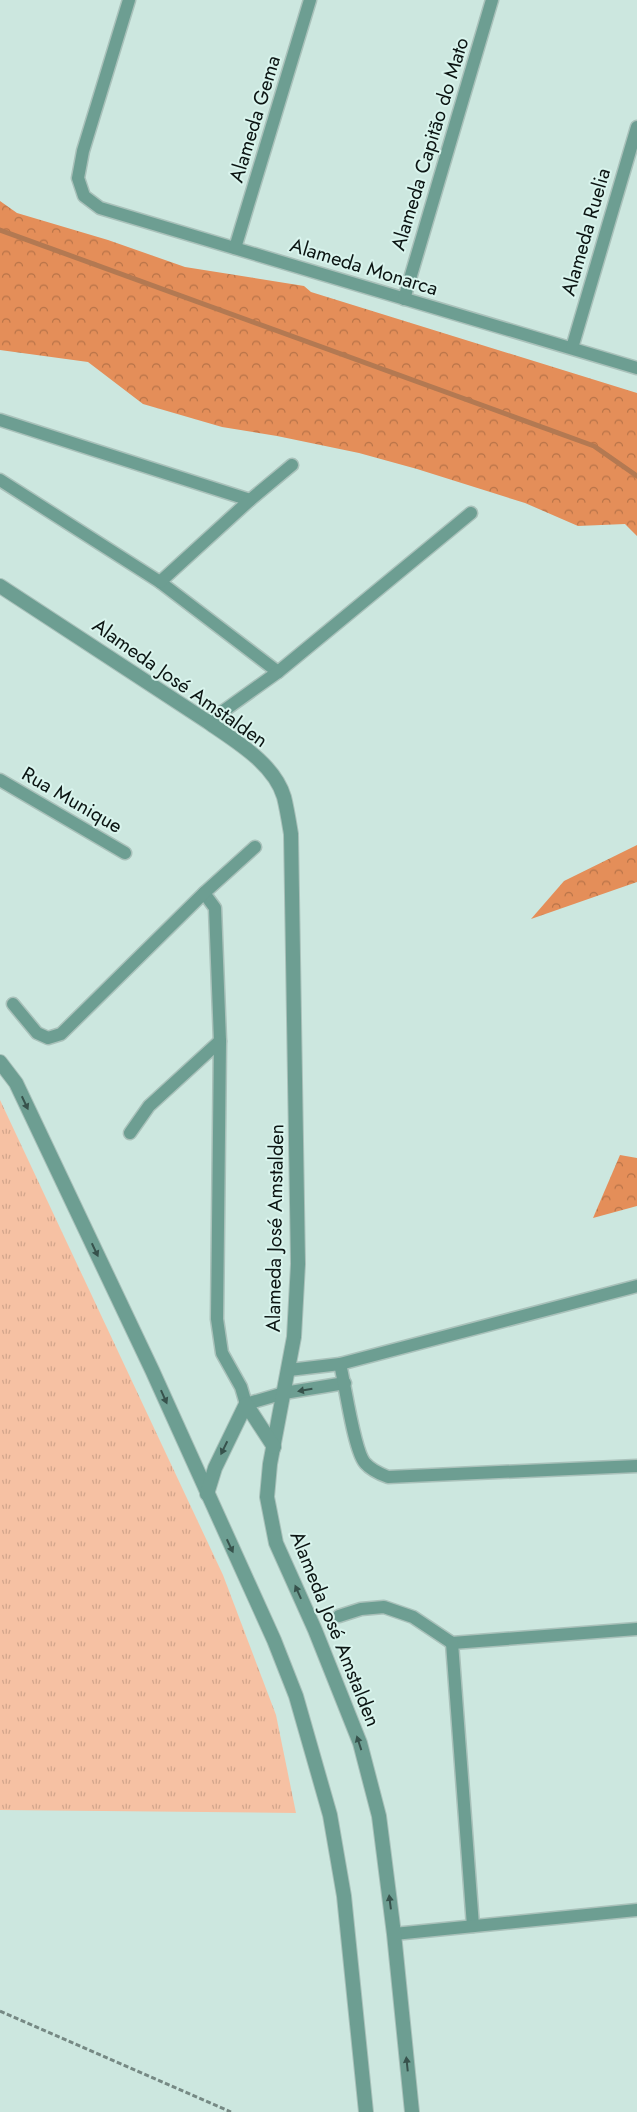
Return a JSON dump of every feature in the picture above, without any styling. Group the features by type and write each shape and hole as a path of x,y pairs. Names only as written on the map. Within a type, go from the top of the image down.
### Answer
{"street":[{"name":"Alameda Monarca","path":"129,0 83,151 78,178 84,196 100,208 637,368"},
{"name":"Alameda Gema","path":"235,248 310,0"},
{"name":"Alameda Capitão do Mato","path":"404,299 492,0"},
{"name":"Alameda Ruelia","path":"572,348 637,127"},
{"path":"0,420 250,500"},
{"path":"160,582 250,500 292,465"},
{"path":"0,480 160,582 278,672"},
{"path":"208,722 278,672 471,513"},
{"name":"Alameda José Amstalden","path":"0,586 208,722 268,770 283,795 291,834 298,1264 294,1337 267,1497 276,1543 315,1630 360,1743 379,1816 394,1934 412,2112"},
{"name":"Rua Munique","path":"0,780 125,853"},
{"path":"12,1004 37,1033 48,1038 61,1034 204,893 255,848"},
{"path":"204,893 215,908 220,1041 217,1319 222,1353 241,1388 246,1404 274,1447"},
{"path":"130,1132 149,1106 220,1041"},
{"path":"0,1062 16,1083 152,1370 274,1640 296,1696 330,1815 344,1896 366,2112"},
{"path":"289,1370 340,1364 637,1286"},
{"path":"340,1364 354,1434 364,1462 375,1472 388,1477 637,1466"},
{"path":"207,1494 215,1468 246,1404 284,1394 345,1382"},
{"path":"339,1616 361,1609 384,1607 413,1617 452,1643 637,1629"},
{"path":"452,1643 473,1926"},
{"path":"394,1934 637,1910"}],"path":[{"path":"0,2011 231,2112"}],"green space":[{"path":"0,201 17,213 108,240 185,267 304,286 311,292 637,393 637,536 625,524 578,526 525,503 417,469 359,453 222,427 143,404 88,362 0,350"},
{"path":"637,845 637,882 531,919 564,881"},
{"path":"0,1100 223,1575 276,1715 296,1813 0,1810"},
{"path":"620,1155 637,1158 637,1206 593,1218"}],"waterway":[{"path":"0,230 594,446 637,476"}]}
